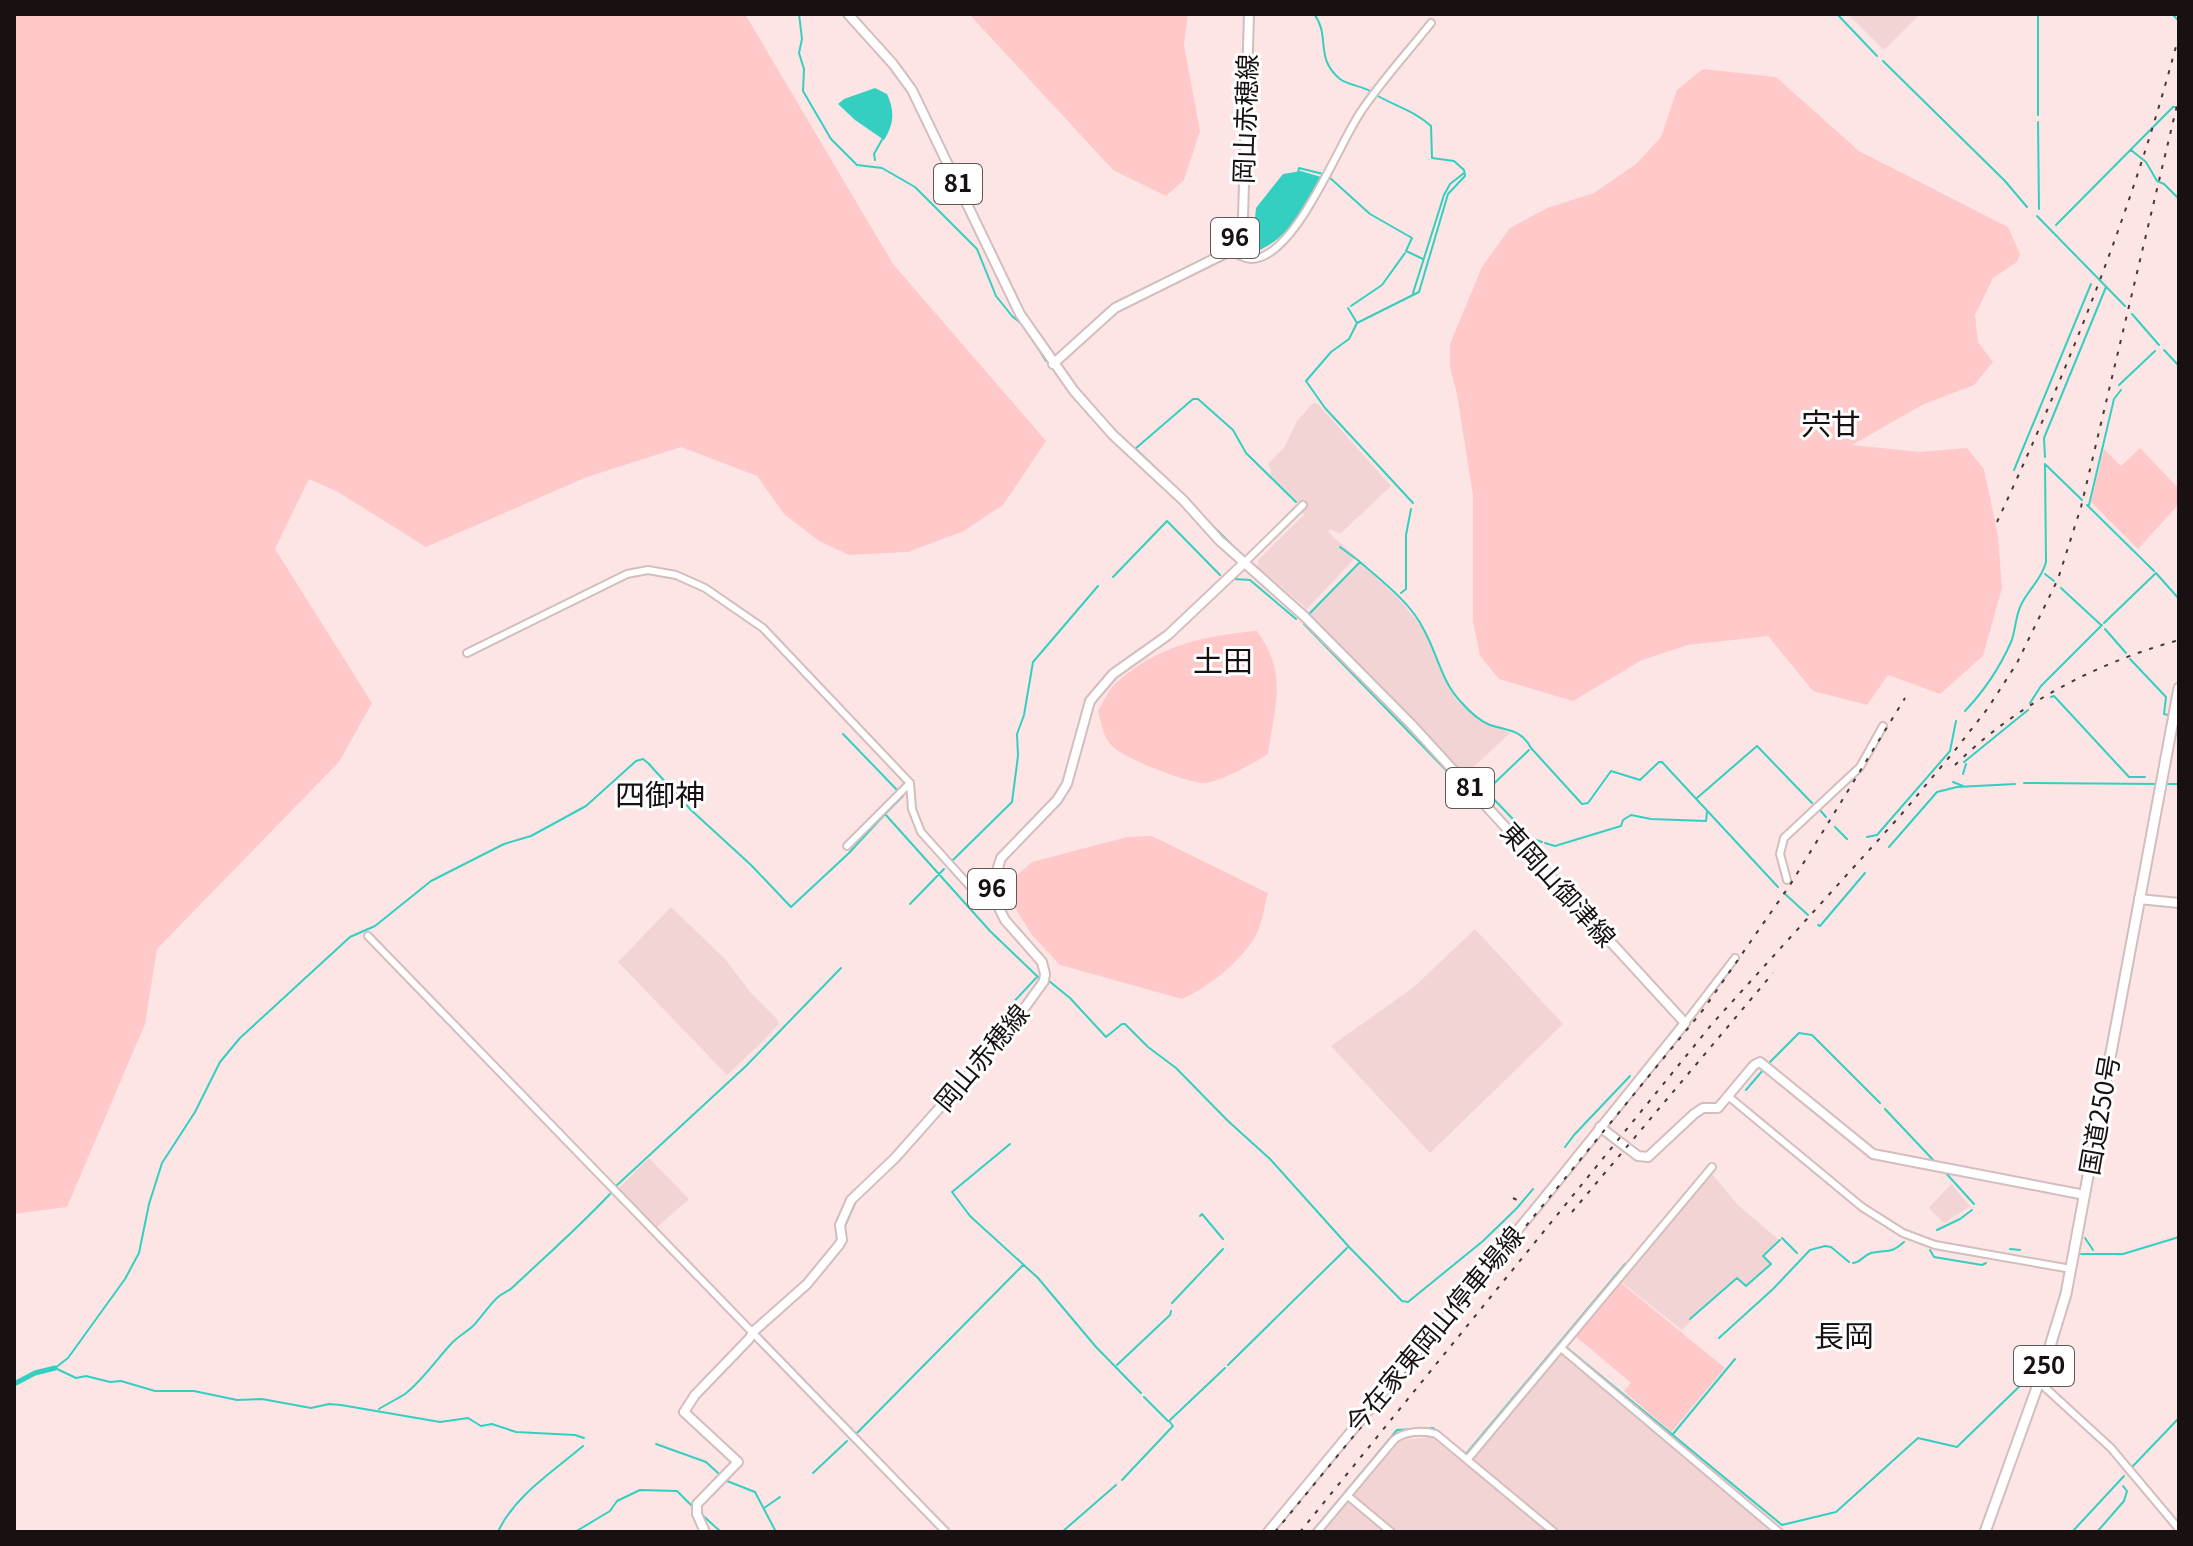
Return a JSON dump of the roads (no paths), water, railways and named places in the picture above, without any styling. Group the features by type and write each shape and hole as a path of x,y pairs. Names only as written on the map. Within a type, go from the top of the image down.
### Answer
{"highway":[{"name":"国道250号","path":"1985,1532 2060,1320 2179,688"}],"main road":[{"name":"東岡山御津線","path":"848,14 912,90 1020,314 1053,364 1099,419 1183,500 1243,564 1304,616 1411,724 1685,1023"},
{"name":"岡山赤穂線","path":"1229,248 1243,217 1249,14"},
{"name":"96","path":"1053,364 1115,308 1207,264 1229,248"},
{"name":"96","path":"994,898 995,872 1001,858 1057,800 1067,784 1090,701 1101,685 1168,635 1243,564"},
{"name":"岡山赤穂線","path":"705,1532 697,1514 697,1504 738,1462 684,1412 695,1395 753,1334 811,1280 842,1240 840,1225 851,1200 914,1138 1013,1024 1038,990 1045,974 1042,962 1005,920 994,898"},
{"path":"2139,899 2179,903"},
{"path":"1685,1023 1600,1127 1643,1158 1652,1154 1694,1114 1703,1108 1716,1109 1760,1062 1873,1154 2085,1195"},
{"name":"今在家東岡山停車場線","path":"1268,1532 1600,1127"}],"street":[{"path":"1229,248 1248,259 1258,258 1273,249 1298,224 1316,198 1352,124 1431,23"},
{"path":"1243,564 1303,505"},
{"path":"467,653 627,574 648,570 676,575 712,593 763,628 910,783 912,809 921,832 975,892 994,898"},
{"path":"1787,880 1780,854 1784,838 1860,767 1883,726"},
{"path":"847,846 910,783"},
{"path":"368,936 946,1532"},
{"path":"1685,1023 1735,958"},
{"path":"1728,1096 1862,1207 1903,1233 1935,1245 2071,1269"},
{"path":"1467,1460 1712,1167"},
{"path":"1561,1348 1779,1532"},
{"path":"2039,1382 2111,1448 2179,1529"},
{"path":"1317,1532 1394,1440 1404,1434 1432,1432 1554,1532"},
{"path":"1348,1496 1391,1532"}],"water":[{"path":"875,88 887,94 891,106 890,128 884,140 838,104"},
{"path":"1301,171 1321,177 1309,200 1285,232 1252,253 1248,248 1253,240 1256,208 1283,174"}],"waterway":[{"path":"799,14 803,91 831,139 857,165 882,168 915,187 977,249 996,296 1023,325"},
{"path":"1314,14 1322,30 1325,55 1332,71 1343,81 1370,91"},
{"path":"1837,14 1877,56"},
{"path":"2038,14 2038,115"},
{"path":"2172,14 2178,20"},
{"path":"1883,61 2005,181 2027,207"},
{"path":"1376,95 1412,112 1431,126 1432,158 1454,161 1464,170 1465,176 1448,194 1419,292 1357,323 1349,339 1331,352 1306,381 1325,408 1413,503"},
{"path":"2056,225 2173,107 2179,107"},
{"path":"2038,122 2039,209"},
{"path":"875,160 874,154 883,138"},
{"path":"2131,150 2146,162 2157,181 2179,199"},
{"path":"1298,173 1299,168 1323,174"},
{"path":"1413,293 1444,195 1450,184 1464,173"},
{"path":"1329,177 1370,214 1412,238 1406,251 1423,259"},
{"path":"2037,216 2125,306"},
{"path":"1351,306 1382,285 1405,253"},
{"path":"2014,470 2091,284"},
{"path":"2045,457 2044,438 2106,287"},
{"path":"1348,308 1357,323"},
{"path":"2132,314 2159,345"},
{"path":"1029,334 1046,361"},
{"path":"2164,350 2179,366"},
{"path":"2119,385 2155,351"},
{"path":"1072,380 1079,392"},
{"path":"2089,505 2114,399 2121,390"},
{"path":"1135,449 1193,399 1198,399 1233,430 1246,453 1296,502"},
{"path":"1111,426 1131,447"},
{"path":"1137,450 1185,496"},
{"path":"1965,711 2002,661 2013,637 2021,605 2046,562 2045,464"},
{"path":"2046,465 2082,500"},
{"path":"2087,505 2154,571"},
{"path":"1401,593 1406,589 1406,535 1411,509"},
{"path":"1197,510 1237,550"},
{"path":"1113,577 1167,521 1220,575"},
{"path":"1340,547 1359,561"},
{"path":"1309,614 1360,562 1412,611 1429,639 1449,686 1464,705 1486,723 1523,737 1582,804 1588,803 1611,771 1640,780 1662,762 1778,887"},
{"path":"1256,568 1304,610"},
{"path":"2104,623 2156,573 2179,599"},
{"path":"2045,574 2054,581"},
{"path":"1233,579 1250,580 1296,619"},
{"path":"953,860 1012,802 1018,756 1017,734 1024,715 1033,662 1098,586"},
{"path":"2061,588 2101,625"},
{"path":"1304,624 1475,800"},
{"path":"2030,703 2041,686 2102,625"},
{"path":"2105,629 2126,653"},
{"path":"2130,659 2166,697 2164,714 2168,715"},
{"path":"2051,697 2054,696 2129,777 2145,777"},
{"path":"1964,762 2028,710"},
{"path":"1867,837 1877,835 1950,751 1956,721"},
{"path":"843,734 898,791"},
{"path":"1697,798 1757,746 1812,803"},
{"path":"1482,795 1529,750"},
{"path":"584,1438 516,1432 492,1424 481,1426 468,1418 440,1422 341,1405 311,1408 262,1399 237,1400 194,1391 155,1391 121,1381 110,1382 86,1376 76,1378 55,1368 68,1358 125,1279 139,1253 149,1204 162,1163 195,1112 220,1062 240,1038 350,937 375,926 431,881 504,844 531,836 586,806 636,761 643,759 648,763 691,810 791,907 849,853 885,814 990,931 1039,978"},
{"path":"1963,774 1966,764"},
{"path":"1953,782 1963,786"},
{"path":"2024,783 2159,784"},
{"path":"1889,847 1937,792 1957,787 2015,784"},
{"path":"2166,784 2179,784"},
{"path":"1486,791 1531,838 1542,842"},
{"path":"885,814 903,796"},
{"path":"1819,809 1826,817"},
{"path":"1545,843 1555,846 1621,826 1623,820 1631,815 1706,821 1707,812"},
{"path":"1835,827 1847,839"},
{"path":"910,904 944,869"},
{"path":"1818,925 1865,873"},
{"path":"1784,893 1808,915"},
{"path":"616,1186 746,1066 841,968"},
{"path":"1007,1009 1036,978"},
{"path":"1049,981 1070,998 1106,1037 1125,1024 1176,1068 1270,1159 1402,1301 1408,1302 1483,1241 1533,1189"},
{"path":"1002,1014 1000,1016 1007,1025"},
{"path":"1768,1064 1799,1033 1812,1035 1880,1103"},
{"path":"958,1080 997,1036"},
{"path":"1746,1090 1763,1070"},
{"path":"1565,1147 1630,1076"},
{"path":"921,1123 951,1089"},
{"path":"1885,1109 1936,1163"},
{"path":"1010,1144 952,1192 970,1216 1038,1278 1096,1347 1141,1393"},
{"path":"872,1185 906,1153"},
{"path":"1945,1172 1974,1204"},
{"path":"379,1409 412,1388 453,1341 474,1325 496,1299 513,1287 610,1194"},
{"path":"844,1228 856,1201"},
{"path":"1937,1230 1972,1210"},
{"path":"1200,1216 1202,1214 1223,1239"},
{"path":"2081,1254 2123,1254 2179,1237"},
{"path":"1782,1238 1797,1253"},
{"path":"2085,1238 2093,1250"},
{"path":"1690,1319 1737,1278 1746,1286 1771,1264 1763,1256 1780,1240"},
{"path":"1853,1263 1871,1253 1891,1250 1904,1242"},
{"path":"1719,1338 1810,1250 1831,1247 1849,1262"},
{"path":"1228,1365 1347,1248"},
{"path":"1172,1303 1223,1249"},
{"path":"2010,1249 2020,1250"},
{"path":"1930,1250 1934,1257 1982,1265 1986,1263"},
{"path":"1312,1532 1397,1430 1433,1428 1466,1454 1625,1264"},
{"path":"856,1434 1023,1265"},
{"path":"1117,1365 1171,1311"},
{"path":"1566,1347 1782,1525 1836,1512 1918,1438 1957,1447 2028,1378"},
{"path":"1673,1434 1735,1359"},
{"path":"14,1384 35,1373 55,1368"},
{"path":"1122,1480 1173,1426 1169,1421 1225,1368"},
{"path":"1144,1397 1168,1421"},
{"path":"2132,1467 2179,1418"},
{"path":"813,1473 847,1441"},
{"path":"656,1444 706,1462 718,1473"},
{"path":"498,1532 524,1496 583,1446"},
{"path":"2072,1532 2124,1476"},
{"path":"727,1481 755,1492 776,1532"},
{"path":"1062,1532 1116,1485"},
{"path":"2097,1532 2124,1501 2127,1491 2123,1486"},
{"path":"575,1532 610,1511 617,1501 640,1490 677,1491 693,1507"},
{"path":"764,1508 780,1497"},
{"path":"700,1513 721,1532"}],"railway":[{"path":"1997,522 2099,283 2142,160 2179,35"},
{"path":"1300,1532 1712,1024 1900,816 1956,749 2017,663 2058,579 2081,507 2179,97"},
{"path":"1955,765 2004,723 2059,688 2118,661 2179,640"},
{"path":"1275,1532 1703,1010 1790,885 1905,698"},
{"path":"1572,1212 1773,973"},
{"path":"1513,1198 1517,1200"}],"district":[{"name":"宍甘","path":"1831,425"},
{"name":"土田","path":"1223,662"},
{"name":"四御神","path":"660,796"},
{"name":"長岡","path":"1844,1337"}]}
